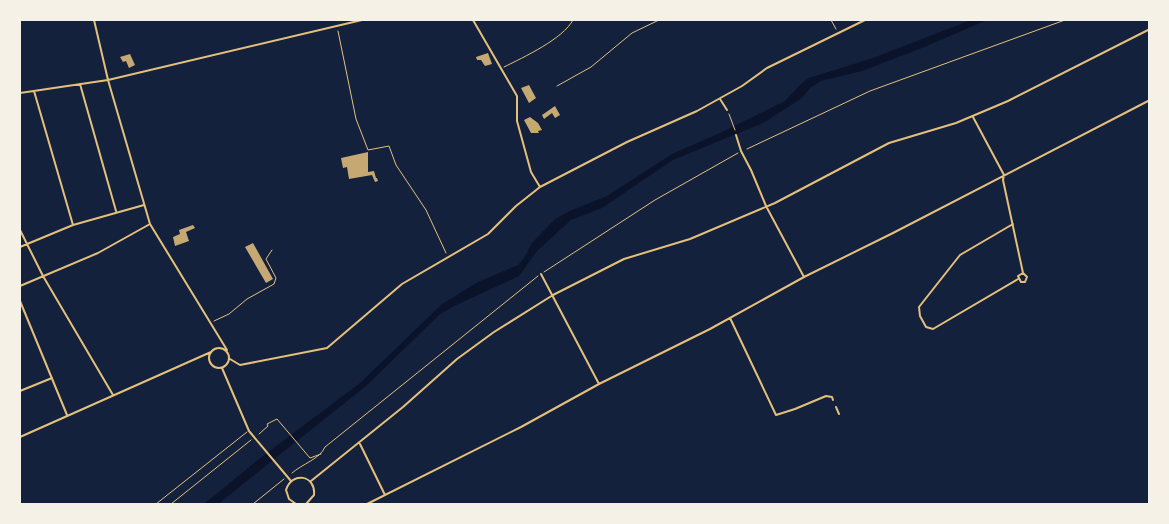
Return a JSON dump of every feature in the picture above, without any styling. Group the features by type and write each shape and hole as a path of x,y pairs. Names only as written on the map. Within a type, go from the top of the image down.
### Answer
{"street":[{"path":"94,20 108,80 150,224 218,339 227,350 230,359 240,365 327,348 402,284 488,234 516,206 540,187 627,142 679,120 720,99 767,68 864,20"},
{"path":"20,93 108,80 362,20"},
{"path":"473,20 517,96 517,121 531,172 540,187"},
{"path":"311,481 464,354 553,295 624,259 690,239 776,203 890,143 973,116 1017,97 1149,29"},
{"path":"80,84 116,211"},
{"path":"34,91 73,225"},
{"path":"720,99 727,110"},
{"path":"367,504 521,427 804,277 894,233 1149,100"},
{"path":"973,116 1004,175 1003,180 1023,273 1026,276 1026,280 1021,282 1018,279"},
{"path":"736,135 766,206 804,277"},
{"path":"20,247 73,225 116,211 144,205"},
{"path":"20,286 98,253 150,224"},
{"path":"1013,224 960,255 919,307 920,316 926,327 933,329 1018,279 1018,275 1023,273"},
{"path":"20,230 43,276 113,395"},
{"path":"541,274 599,384"},
{"path":"20,301 67,415"},
{"path":"730,318 776,415 826,396 832,397 833,400"},
{"path":"20,437 198,359 214,349 218,339"},
{"path":"214,349 221,347 227,350"},
{"path":"209,360 211,352"},
{"path":"198,359 209,360 215,367 222,368 230,359"},
{"path":"222,368 249,431 288,479 287,495 294,504"},
{"path":"20,391 51,378"},
{"path":"836,407 839,414"},
{"path":"359,442 385,495"},
{"path":"288,479 298,477 311,481"},
{"path":"306,504 311,503 315,491 311,481"}],"lane":[{"path":"156,504 249,431"}],"path":[{"path":"501,68 537,50 570,25 573,20"},
{"path":"557,86 591,67 632,33 659,20"},
{"path":"831,20 838,33"},
{"path":"293,472 321,454 325,447 541,274 646,206 741,151 870,91 1065,20"},
{"path":"338,27 356,119 368,150 388,146 396,165 426,210 448,257"},
{"path":"727,110 736,135"},
{"path":"209,323 229,314 247,299 274,284 276,278 266,259 272,250"},
{"path":"171,504 277,418 309,458 321,454"},
{"path":"253,504 288,479"}],"water":[{"path":"971,20 987,20 862,71 821,81 810,88 802,98 765,122 673,160 602,208 571,220 537,251 519,276 439,315 366,386 218,504 204,504 259,459 360,383 442,304 478,282 518,265 532,243 555,219 607,196 672,154 785,101 809,78 873,58"}],"building":[{"path":"488,53 492,64 485,66 476,57"},
{"path":"130,54 135,65 129,68 126,61 123,62 120,57"},
{"path":"529,85 536,98 529,103 521,88"},
{"path":"555,106 560,115 555,118 552,113 544,119 542,115"},
{"path":"530,117 538,123 542,130 538,131 539,133 531,133 524,120"},
{"path":"368,152 368,172 374,171 378,181 375,182 372,175 349,179 347,167 343,168 341,158"},
{"path":"193,225 195,228 186,232 189,241 175,246 173,237 180,234 179,230"},
{"path":"253,243 273,279 266,283 245,247"}]}
